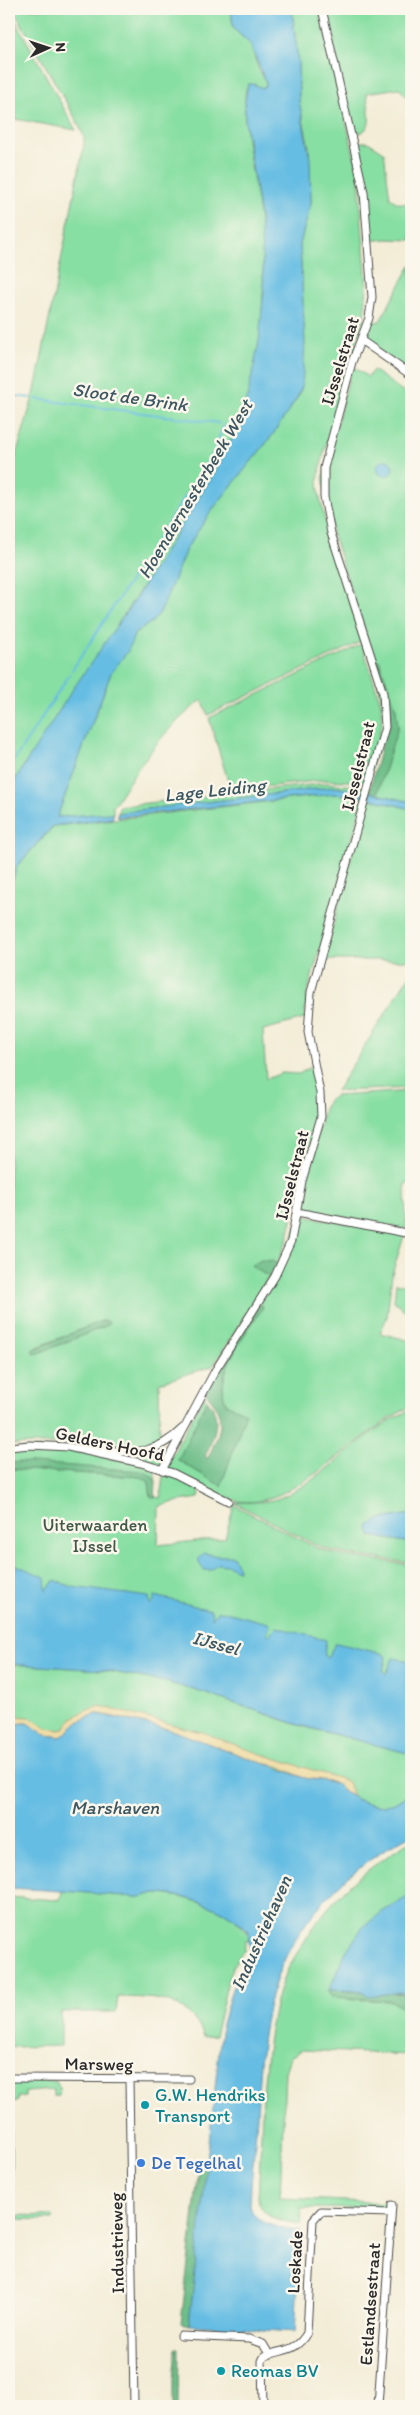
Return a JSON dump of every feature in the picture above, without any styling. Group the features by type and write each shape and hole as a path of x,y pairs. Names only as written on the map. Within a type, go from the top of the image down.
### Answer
{"street":[{"name":"IJsselstraat","path":"162,1470 216,1369 286,1254 297,1212 302,1180 321,1117 321,1103 308,1032 311,992 385,727 386,710 383,693 331,533 324,497 323,482 326,460 352,362 362,341 369,318 372,297 364,192 322,9"},
{"path":"362,341 411,375"},
{"path":"297,1212 411,1234"},
{"name":"IJsselstraat","path":"68,1447 150,1450 161,1447 188,1423"},
{"name":"Gelders Hoofd","path":"9,1447 30,1445 68,1447 162,1470 228,1501"},
{"name":"Marsweg","path":"9,2078 189,2079"},
{"name":"Industrieweg","path":"129,2079 134,2406"},
{"name":"Estlandsestraat","path":"378,2406 392,2204"},
{"name":"Loskade","path":"263,2406 262,2361 270,2354 287,2351 298,2346 307,2333 313,2220 321,2211 391,2213"},
{"path":"181,2336 249,2339 263,2344 270,2354"}],"green space":[{"path":"9,9 73,125 76,130 9,118"},
{"path":"13,9 231,9 233,28 250,44 259,70 265,79 266,86 263,88 253,84 246,88 245,104 249,152 261,230 263,277 260,339 248,397 227,448 214,472 129,607 9,789 9,480 35,390 84,145 84,137 78,123"},
{"path":"292,9 319,9 358,172 367,286 364,318 324,452 318,480 319,494 328,533 362,641 208,715 202,700 163,736 113,806 113,814 57,817 111,673 135,633 153,621 161,611 186,549 212,510 271,437 299,395 304,330 300,244 311,203 309,147 299,101 298,62"},
{"path":"322,9 411,9 411,99 408,99 399,88 367,93 369,120 365,130 360,133 352,135"},
{"path":"354,142 368,142 384,152 390,198 398,203 411,204 411,240 386,239 370,241"},
{"path":"411,265 411,374 365,340 372,322 380,321"},
{"path":"352,366 368,377 373,370 411,397 411,802 377,794 398,727 379,661 374,663 332,532 323,478"},
{"path":"362,644 381,704 382,723 368,782 323,780 231,791 209,718"},
{"path":"379,660 396,709 398,727 377,794 369,792 387,724 374,663"},
{"path":"327,783 365,787 365,791 333,787 117,814 120,806"},
{"path":"334,794 364,797 307,994 304,1019 263,1030 266,1079 282,1073 299,1074 310,1067 316,1093 317,1115 287,1241 277,1264 264,1261 251,1266 269,1277 213,1366 159,1383 160,1443 151,1446 122,1448 74,1444 9,1445 9,894 17,866 54,826","holes":["102,1321 108,1322 108,1325 34,1354 35,1348"]},
{"path":"367,798 411,809 411,960 324,960"},
{"path":"411,973 411,1088 336,1091"},
{"path":"411,1091 411,1184 405,1184 406,1229 303,1210 299,1205 324,1109 329,1100 335,1096"},
{"path":"302,1216 405,1233 392,1274 387,1317 380,1333 411,1341 411,1407 369,1433 299,1484 275,1496 252,1502 230,1499 168,1469 167,1465 204,1396 207,1400 178,1460 221,1485 226,1404 223,1391 224,1379 233,1353 263,1307 259,1304 285,1263 298,1220"},
{"path":"261,1260 272,1261 277,1264 269,1277 251,1266"},
{"path":"396,1283 411,1286 411,1316 394,1301"},
{"path":"259,1304 263,1307 233,1353 224,1379 223,1391 226,1404 246,1413 221,1486 178,1460 207,1400 215,1414 216,1421 214,1435 205,1457 208,1458 220,1424 217,1409 205,1392"},
{"path":"102,1321 108,1321 108,1325 39,1353 34,1354 32,1350"},
{"path":"411,1410 411,1514 381,1519 371,1536 411,1543 411,1563 345,1554 320,1547 235,1503 273,1500 297,1489 377,1429 393,1418"},
{"path":"182,1431 159,1465 82,1449 150,1452 166,1445"},
{"path":"55,1448 140,1464 154,1471 156,1482 150,1475 9,1463 9,1449"},
{"path":"19,1462 141,1471 150,1475 156,1482 155,1498 151,1497 149,1482 142,1477 9,1469 9,1463"},
{"name":"Uiterwaarden IJssel","path":"9,1469 143,1477 149,1482 151,1496 160,1498 163,1477 167,1474 194,1485 200,1493 199,1498 174,1502 159,1507 158,1545 225,1538 234,1505 319,1549 344,1556 411,1565 411,1681 9,1592"},
{"path":"9,1664 103,1670 166,1682 298,1725 411,1754 411,1804 407,1796 391,1804 373,1805 350,1796 9,1724"},
{"path":"411,1841 411,1994 401,1992 347,1999 392,2001 410,2013 411,2055 302,2050 290,2057 285,2072 280,2198 388,2203 386,2209 302,2208 301,2224 274,2218 264,2211 258,2198 266,2066 273,2014 281,1985 292,1961 314,1927 337,1898 378,1863"},
{"path":"62,1891 138,1897 154,1894 180,1897 210,1906 236,1920 245,1929 250,1940 246,1941 244,1950 234,1965 228,1980 215,2036 204,2037 189,2014 169,2002 157,1999 118,1997 116,2012 61,2012 61,2046 9,2047 9,1897 60,1900"},
{"path":"329,1990 411,1994 411,2014 392,2001 332,1997 328,1993"},
{"path":"24,2080 56,2081 60,2089 59,2095 53,2096 53,2090 25,2092 25,2096 18,2097 18,2101 11,2102 11,2215 53,2216 53,2220 9,2219 9,2083"},
{"path":"200,2159 209,2159 189,2325 181,2323"},
{"path":"176,2348 179,2348 178,2406 173,2406 173,2380"}],"sand":[{"path":"100,1706 205,1733 246,1749 341,1779 348,1782 353,1797 330,1781 304,1778 278,1766 262,1763 168,1729 101,1714 90,1716 61,1737 46,1735 27,1723 9,1724 9,1716 29,1717 47,1728 61,1730 66,1727 71,1719 85,1711"}],"water":[{"path":"231,9 292,9 298,62 299,101 310,159 311,203 300,244 305,343 302,387 297,398 271,437 212,510 186,549 161,611 153,621 135,633 128,651 111,673 57,817 108,813 113,814 113,818 53,826 17,866 9,894 9,863 11,855 9,853 9,789 73,689 131,605 213,475 230,443 246,404 259,341 264,288 260,217 245,121 245,101 248,84 263,88 266,86 266,83 250,44 233,28"},
{"path":"385,460 391,462 393,468 391,474 385,476 379,474 377,468 379,462"},
{"path":"333,787 365,791 411,802 411,809 364,797 334,794 118,817 117,814 122,812"},
{"path":"411,1514 411,1543 371,1536 368,1526 381,1519"},
{"path":"204,1553 217,1556 233,1556 239,1568 238,1570 227,1565 217,1564 211,1570 204,1570 199,1563 199,1558"},
{"name":"IJssel","path":"9,1562 45,1577 46,1590 55,1580 72,1587 149,1597 150,1604 153,1603 155,1596 211,1610 212,1618 218,1611 222,1611 268,1623 270,1627 267,1633 269,1635 277,1627 326,1640 324,1655 327,1657 336,1643 384,1654 386,1658 383,1671 386,1674 393,1658 411,1661 411,1754 299,1725 166,1682 103,1670 9,1664"},
{"name":"Marshaven","path":"97,1714 168,1729 297,1775 333,1783 351,1796 374,1805 396,1802 411,1793 411,1835 387,1848 365,1864 325,1900 293,1943 281,1967 268,2008 261,2055 250,2205 252,2212 263,2222 301,2231 295,2332 189,2325 222,2024 232,1989 250,1951 248,1931 240,1923 218,1909 178,1896 154,1894 138,1897 9,1888 9,1724 27,1723 46,1735 61,1737 80,1721"},
{"path":"411,1895 411,1994 401,1992 369,1996 361,1991 329,1990 345,1953 362,1928 382,1912"}],"waterway":[{"name":"Sloot de Brink","path":"9,395 30,398"},
{"name":"Sloot de Brink","path":"36,399 219,423"},
{"name":"Sloot de Brink","path":"72,670 213,454 224,424"},
{"name":"Sloot de Brink","path":"9,768 70,674"}],"place":[{"name":"G.W. Hendriks Transport","path":"145,2105"},
{"name":"De Tegelhal","path":"141,2163"},
{"name":"Reomas BV","path":"221,2371"}],"water label":[{"name":"Hoendernesterbeek West","path":"195,489"},
{"name":"Lage Leiding","path":"215,790"},
{"name":"Industriehaven","path":"261,1933"}]}
